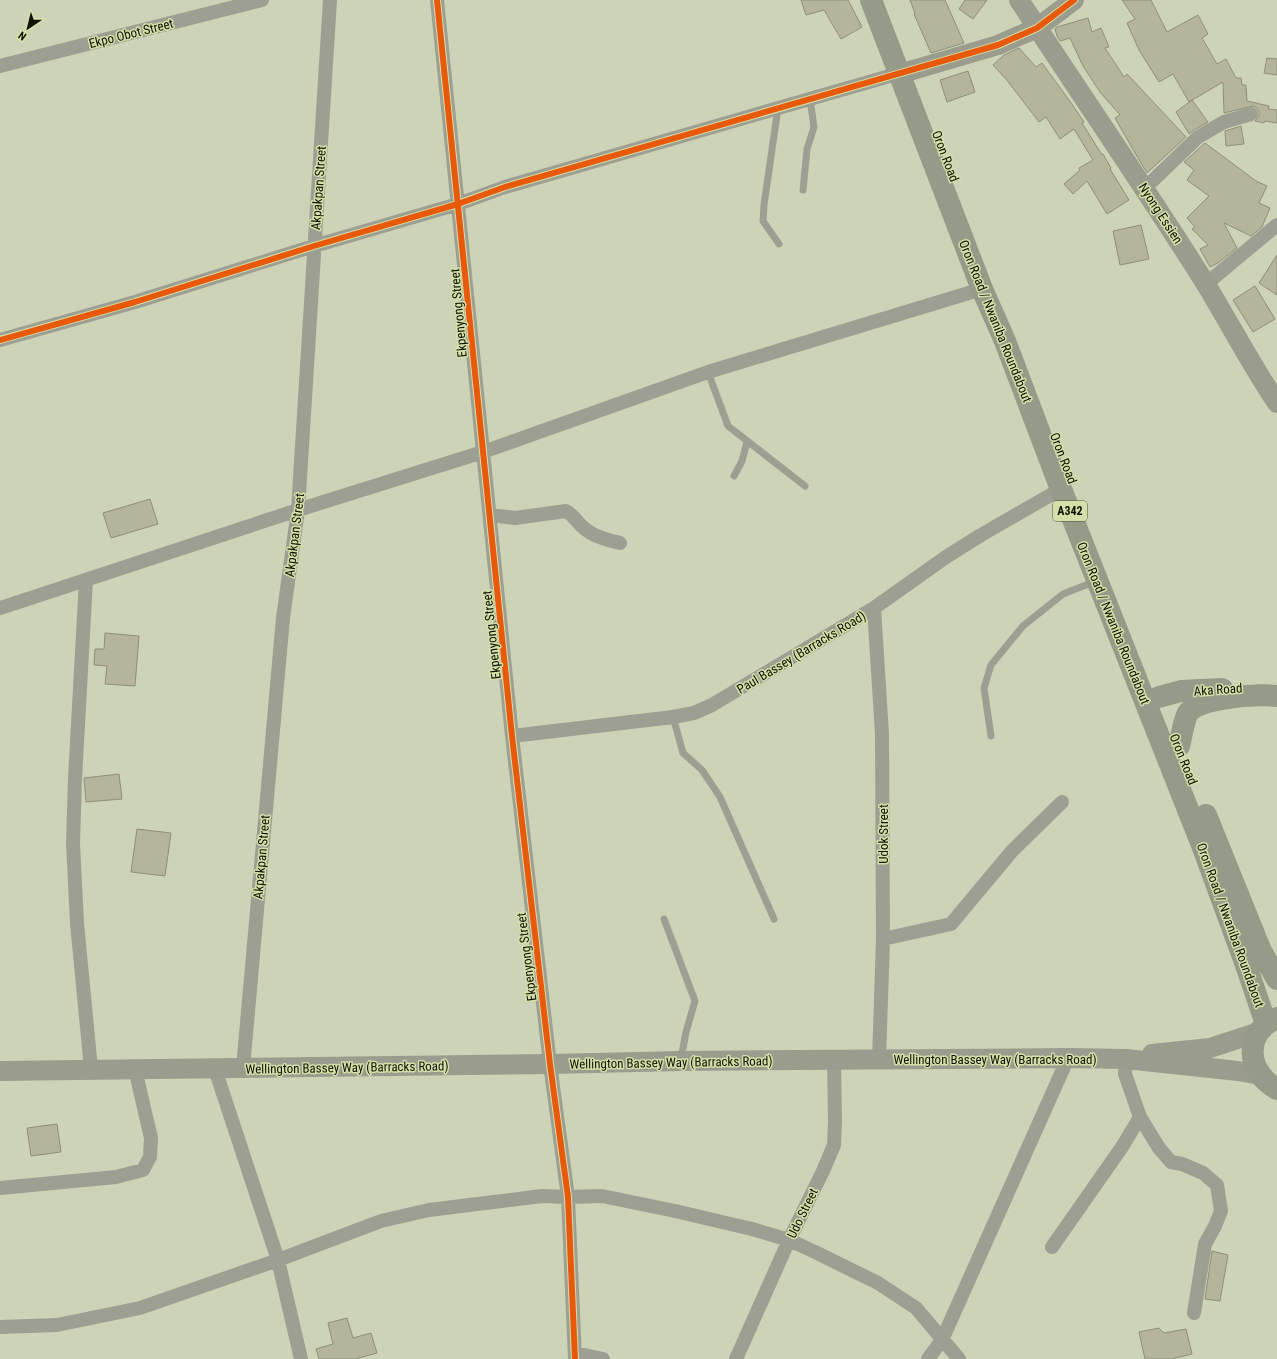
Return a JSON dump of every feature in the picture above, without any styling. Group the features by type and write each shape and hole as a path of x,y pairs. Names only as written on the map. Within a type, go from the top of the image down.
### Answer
{"highway":[{"name":"Oron Road / Nwaniba Roundabout","path":"871,0 907,71 982,289 1005,341 1061,489 1204,852 1267,1024"},
{"name":"Oron Road","path":"886,0 907,71 958,190 1111,578 1261,951 1277,979"},
{"name":"Aka Road","path":"1159,697 1181,691 1257,686 1277,687"},
{"path":"1179,746 1188,714 1196,706 1208,701 1224,698 1277,696"},
{"path":"1267,1024 1254,1042 1254,1065 1268,1084 1277,1089"}],"main road":[{"name":"Nyong Essien","path":"1019,0 1145,188 1206,284 1265,386 1277,403"},
{"path":"907,71 998,44 1037,28 1074,0"},
{"path":"1126,1059 1160,1052 1210,1048 1267,1024"},
{"name":"Wellington Bassey Way (Barracks Road)","path":"0,1071 681,1061 1068,1058 1126,1059"},
{"path":"1126,1059 1238,1070 1260,1075"}],"street":[{"name":"Ekpo Obot Street","path":"0,66 262,0"},
{"name":"Akpakpan Street","path":"243,1068 283,618 298,510 330,0"},
{"name":"Ekpenyong Street","path":"437,0 512,736 550,1064 568,1197 575,1356"},
{"path":"0,340 135,302 314,246 458,204 505,187 907,71"},
{"path":"1145,188 1198,137 1224,122 1251,114"},
{"path":"1206,284 1277,225"},
{"path":"0,608 298,510 483,452 708,372 982,289"},
{"name":"Paul Bassey (Barracks Road)","path":"512,736 673,717 694,713 712,705 874,608 946,557 1061,489"},
{"path":"490,515 515,518 566,510 572,514 584,528 596,536 620,543"},
{"path":"86,580 73,843 77,923 91,1069"},
{"name":"Udok Street","path":"874,608 882,734 883,939 879,1060"},
{"path":"883,939 951,924 1012,851 1062,802"},
{"path":"928,1359 942,1340 1068,1058"},
{"path":"1126,1059 1125,1074 1140,1117 1159,1148 1171,1162 1182,1164 1203,1173 1217,1186 1221,1210 1215,1226 1205,1244 1194,1313"},
{"name":"Udo Street","path":"736,1359 789,1240 834,1145 834,1060"},
{"path":"0,1188 116,1177 143,1170 150,1157 151,1138 135,1069"},
{"path":"215,1069 278,1260 301,1359"},
{"path":"1052,1246 1122,1146 1140,1117"},
{"path":"0,1327 57,1325 140,1308 278,1260 381,1221 429,1210 542,1196 602,1196 752,1229 789,1240 878,1283 916,1308 959,1359"},
{"path":"575,1356 603,1359"}],"lane":[{"path":"803,190 807,149 814,127 810,99"},
{"path":"778,108 763,221 779,244"},
{"path":"708,372 728,426 805,486"},
{"path":"734,476 742,461 748,442"},
{"path":"991,736 984,688 991,665 1023,626 1063,594 1098,580"},
{"path":"673,717 683,753 702,770 720,797 774,918"},
{"path":"664,919 695,1001 686,1032 681,1061"}],"building":[{"path":"801,0 848,0 862,27 841,39 824,10 806,15"},
{"path":"910,0 945,0 964,43 931,53 914,14 915,13"},
{"path":"965,0 987,0 973,19 959,9"},
{"path":"1122,0 1151,0 1167,32 1198,15 1208,34 1202,38 1217,64 1226,59 1236,78 1241,78 1242,85 1246,85 1247,101 1269,106 1268,109 1277,110 1277,123 1255,121 1259,116 1259,112 1257,108 1253,106 1224,113 1223,82 1189,102 1173,74 1159,82 1139,50 1127,23 1135,19"},
{"path":"1088,18 1092,32 1101,28 1109,47 1105,48 1124,77 1127,74 1186,137 1147,173 1115,118 1120,115 1100,92 1083,66 1070,38 1060,41 1057,36 1055,29 1057,27"},
{"path":"1019,48 1036,67 1042,63 1069,100 1084,122 1082,123 1102,155 1103,154 1111,168 1110,169 1129,200 1107,214 1087,181 1073,194 1064,184 1080,170 1079,168 1093,160 1074,129 1060,139 1046,117 1039,122 1006,79 993,65 1004,55"},
{"path":"1267,58 1277,59 1277,75 1264,73"},
{"path":"968,71 975,92 947,102 940,80"},
{"path":"1192,100 1208,122 1189,134 1176,112"},
{"path":"1241,126 1244,144 1226,146 1225,131"},
{"path":"1205,143 1256,181 1267,186 1259,203 1270,208 1262,227 1251,236 1224,223 1237,248 1218,263 1210,267 1200,249 1208,245 1192,229 1195,227 1187,218 1209,196 1187,180 1194,170 1184,162"},
{"path":"1141,225 1149,259 1120,265 1113,231"},
{"path":"1277,255 1277,295 1259,283"},
{"path":"1255,286 1275,319 1253,332 1233,300"},
{"path":"150,499 158,524 111,538 103,513"},
{"path":"105,633 139,636 135,686 105,684 107,666 94,665 95,649 104,649"},
{"path":"119,774 122,799 86,802 84,778"},
{"path":"137,829 171,833 165,876 131,872"},
{"path":"57,1124 61,1152 31,1156 27,1128"},
{"path":"1212,1251 1228,1255 1220,1301 1205,1299"},
{"path":"347,1318 353,1338 371,1333 377,1353 355,1359 319,1359 316,1349 333,1344 328,1323"},
{"path":"1159,1328 1164,1333 1186,1329 1192,1354 1171,1359 1145,1359 1139,1332"}],"cycle path":[{"path":"437,0 512,736 550,1064 568,1197 575,1359"},
{"path":"0,340 135,302 314,246 458,204 505,187 998,45 1037,28 1074,0"}]}
